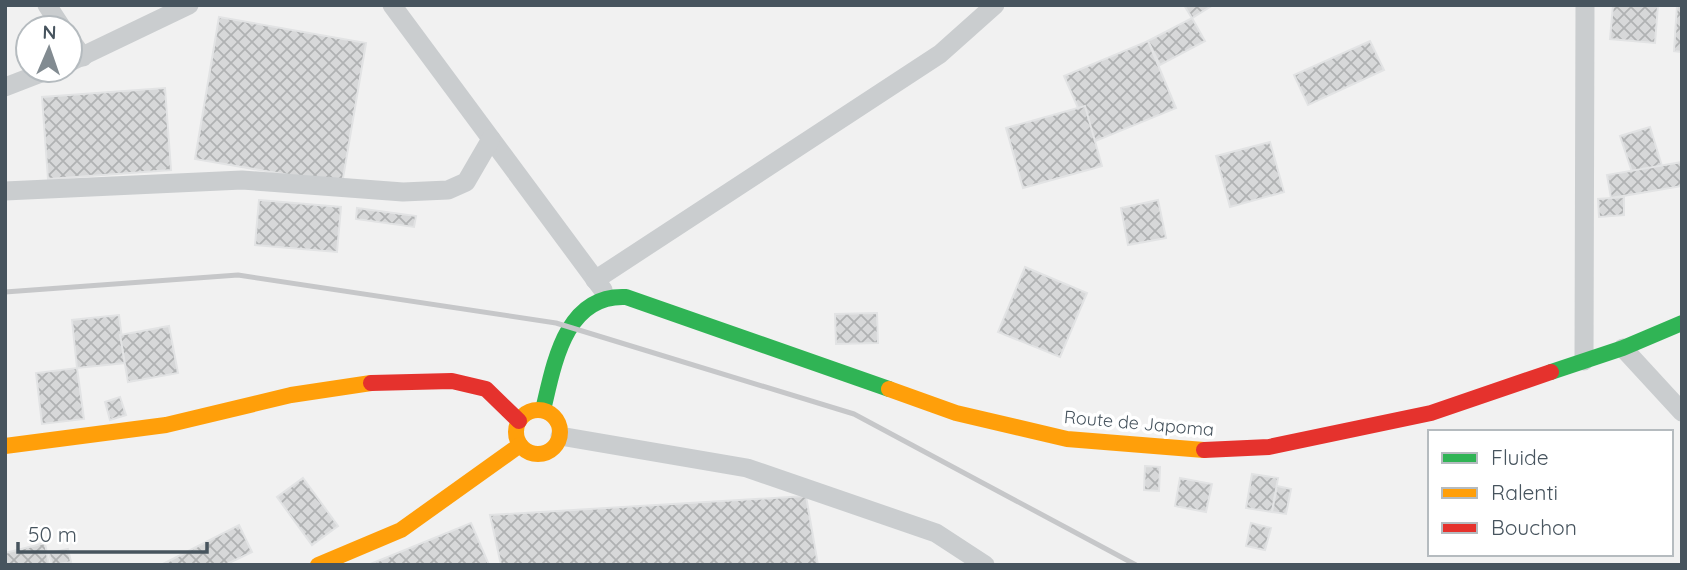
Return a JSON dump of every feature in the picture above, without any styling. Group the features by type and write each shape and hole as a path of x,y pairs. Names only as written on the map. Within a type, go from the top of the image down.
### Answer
{"street":[{"path":"84,56 189,5"},
{"path":"392,5 608,296 589,305 570,329 552,375 543,410"},
{"path":"595,280 940,54 995,5"},
{"path":"1584,361 1585,5"},
{"path":"5,191 243,180 403,192 448,190 466,182 491,139"},
{"name":"Route de Japoma","path":"608,296 626,297 956,413 1067,439 1199,450 1269,447 1431,413 1623,348 1682,323"},
{"path":"1623,348 1682,412"},
{"path":"5,446 166,425 291,395 353,384 452,381 486,389 519,421"},
{"path":"543,410 557,420 560,436 555,448 543,454 530,453 520,445 516,433 519,421 529,411 543,410"},
{"path":"560,436 747,468 936,533 985,565"},
{"path":"318,565 401,530 520,445"}],"building":[{"path":"1184,5 1213,5 1192,18"},
{"path":"1613,5 1658,5 1655,43 1610,39"},
{"path":"1677,5 1682,5 1682,52 1674,51"},
{"path":"219,17 366,43 342,184 195,159"},
{"path":"1192,18 1205,41 1160,65 1148,41"},
{"path":"1148,41 1176,108 1093,142 1064,76"},
{"path":"1370,41 1384,70 1308,105 1294,75"},
{"path":"165,88 171,170 48,179 42,97"},
{"path":"1085,106 1102,166 1023,188 1006,128"},
{"path":"1650,127 1662,166 1633,175 1620,136"},
{"path":"1270,142 1284,192 1230,207 1216,156"},
{"path":"1682,162 1682,186 1611,198 1607,175"},
{"path":"1624,197 1624,215 1599,217 1598,199"},
{"path":"259,200 341,207 337,252 255,245"},
{"path":"1158,200 1166,238 1128,245 1121,208"},
{"path":"357,208 416,216 414,227 356,219"},
{"path":"1025,267 1087,293 1060,357 998,332"},
{"path":"877,313 878,343 836,344 835,314"},
{"path":"119,315 125,363 77,368 72,320"},
{"path":"169,326 178,373 128,382 120,335"},
{"path":"77,368 84,419 42,424 36,373"},
{"path":"120,397 126,415 110,420 105,402"},
{"path":"1145,466 1160,467 1159,491 1144,490"},
{"path":"1252,474 1278,478 1272,512 1246,508"},
{"path":"303,478 338,526 312,545 277,497"},
{"path":"1180,478 1212,484 1206,512 1175,506"},
{"path":"1277,486 1291,489 1286,514 1272,512"},
{"path":"806,496 818,565 501,565 490,515"},
{"path":"471,523 489,565 368,565"},
{"path":"1251,523 1271,528 1265,550 1246,546"},
{"path":"239,525 252,552 225,565 161,565"},
{"path":"45,543 49,565 5,565 5,553"},
{"path":"68,549 71,562 52,565 49,553"}],"railway":[{"path":"5,292 238,275 556,323 854,414 1136,565"}],"traffic: fast":[{"path":"543,410 558,353 576,319 589,307 605,299 626,297 889,389"},
{"path":"1551,372 1623,348 1682,323"}],"traffic: slow":[{"path":"5,446 166,425 291,395 371,383"},
{"path":"889,389 956,413 1067,439 1204,450"},
{"path":"538,410 553,417 560,432 553,447 538,454 523,447 516,432 523,417 538,410"},
{"path":"318,565 401,530 520,445"}],"traffic: jam":[{"path":"1204,450 1269,447 1431,413 1551,372"},
{"path":"371,383 452,381 486,389 519,421"}]}
